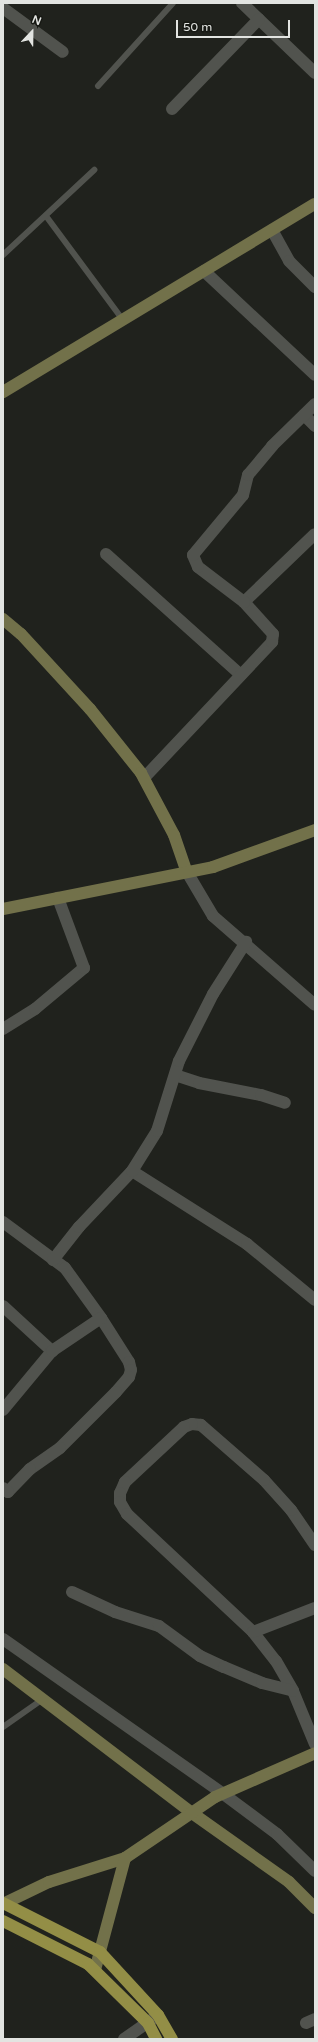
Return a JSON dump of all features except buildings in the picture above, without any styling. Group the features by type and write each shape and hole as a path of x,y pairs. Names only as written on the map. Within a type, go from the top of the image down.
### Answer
{"main road":[{"path":"3,1903 100,1952 158,2015 172,2039"},
{"path":"3,1921 88,1964 148,2023 156,2039"}],"street":[{"path":"242,3 315,73"},
{"path":"7,10 63,52"},
{"path":"172,109 258,19"},
{"path":"3,392 315,204"},
{"path":"272,230 289,261 315,287"},
{"path":"204,271 315,375"},
{"path":"144,778 268,648 273,634 244,602 198,567 193,555 243,495 248,475 272,446 315,404"},
{"path":"304,415 315,426"},
{"path":"244,602 315,534"},
{"path":"106,554 241,675"},
{"path":"3,620 21,634 90,709 144,778 174,835 187,872 213,916 246,942 313,1000"},
{"path":"3,909 214,867 315,830"},
{"path":"3,1028 35,1009 84,968 58,898"},
{"path":"53,1260 79,1227 132,1171 157,1131 175,1074 196,1026 246,942"},
{"path":"175,1074 199,1083 261,1095 285,1103"},
{"path":"132,1171 247,1244 315,1300"},
{"path":"3,1222 53,1260 74,1279 129,1362 129,1377 60,1448 30,1469 5,1494"},
{"path":"3,1306 52,1351"},
{"path":"3,1410 52,1351 101,1318"},
{"path":"315,1545 291,1510 264,1480 201,1425 192,1424 184,1427 125,1482 120,1493 120,1502 127,1514 253,1632 276,1661 293,1691 315,1744"},
{"path":"72,1592 115,1612 159,1626 200,1656 224,1667 262,1683 293,1691"},
{"path":"253,1632 315,1608"},
{"path":"3,1639 218,1795 276,1834 315,1871"},
{"path":"3,1669 192,1813 289,1882 315,1908"},
{"path":"3,1903 49,1882 126,1858 218,1795 315,1753"},
{"path":"95,1970 126,1858"},
{"path":"124,2039 158,2015"}],"lane":[{"path":"98,86 173,3"},
{"path":"3,255 94,170"},
{"path":"46,216 123,320"},
{"path":"3,1727 43,1699"}]}
